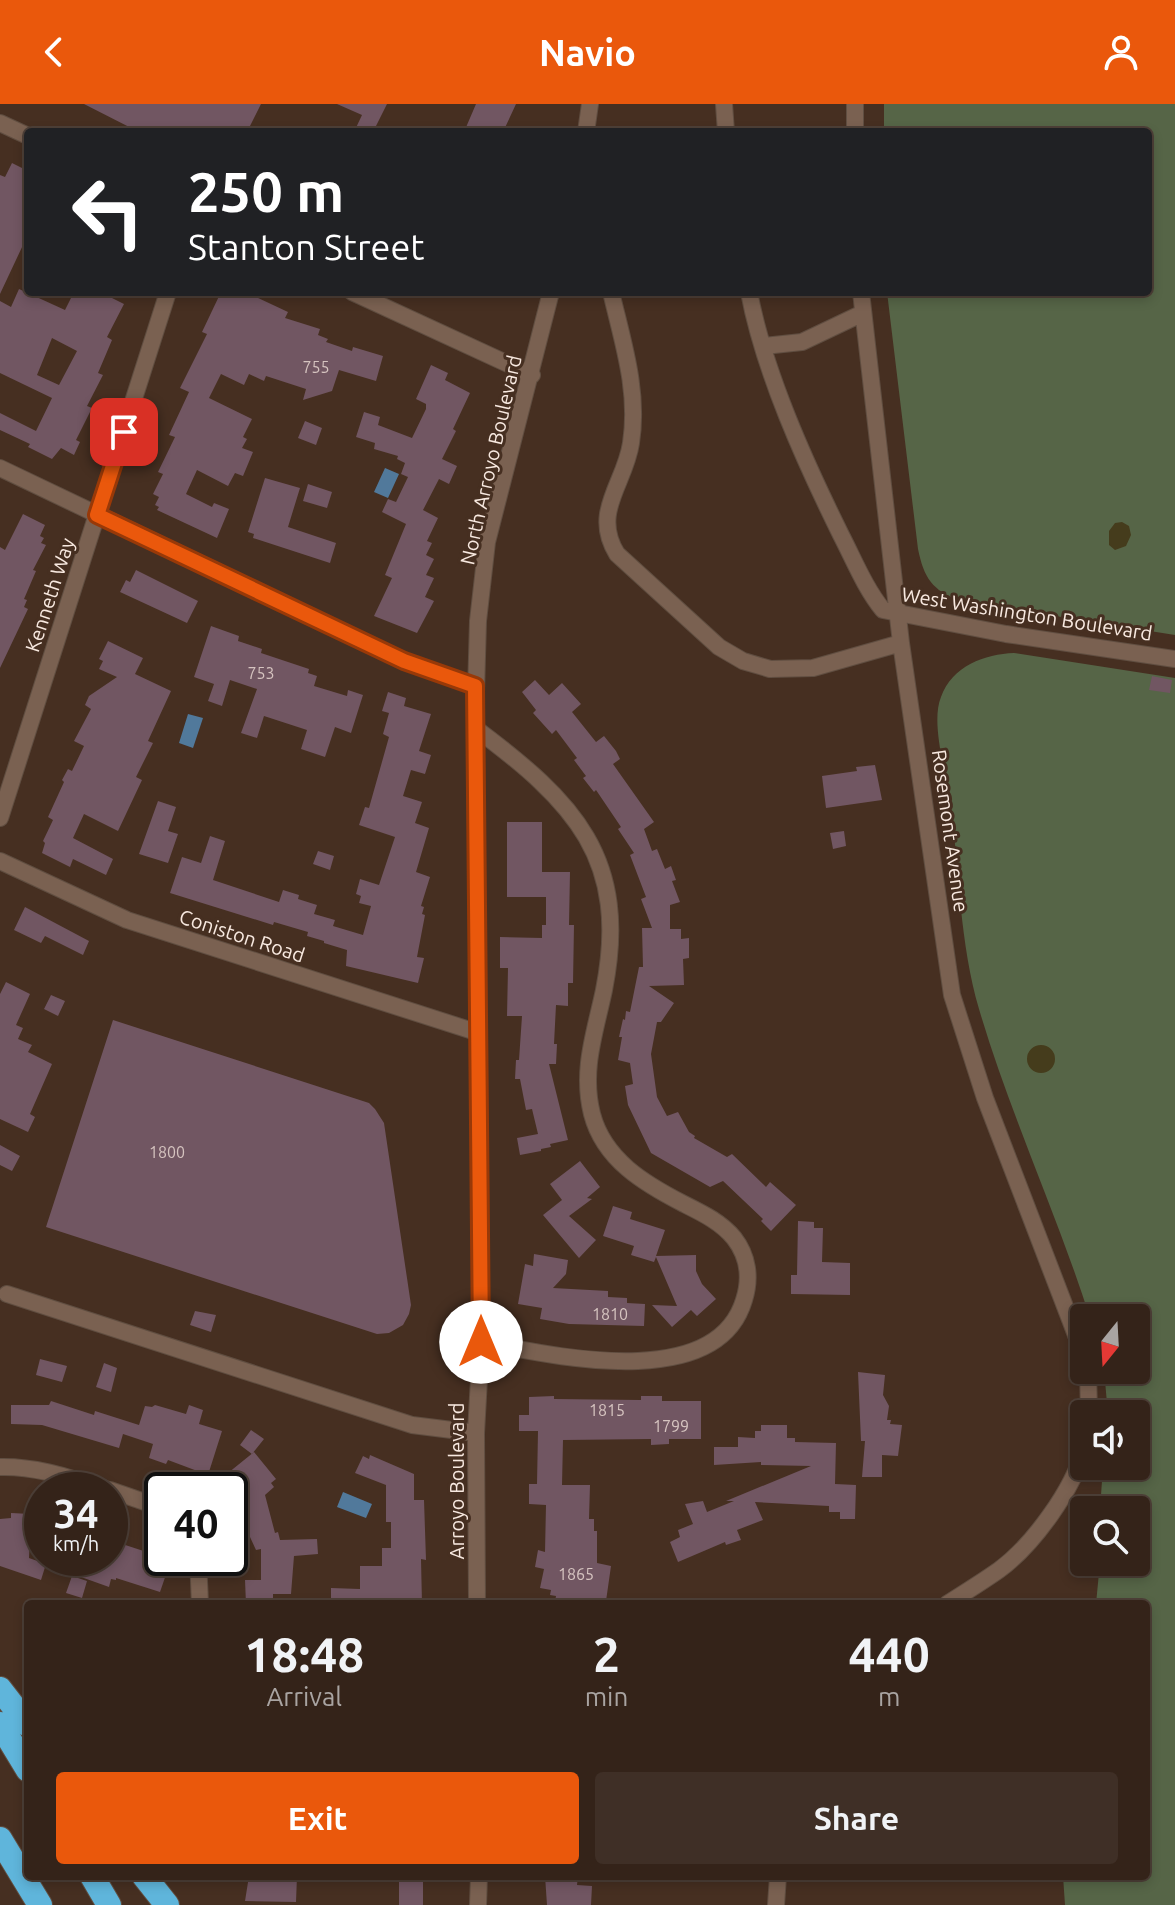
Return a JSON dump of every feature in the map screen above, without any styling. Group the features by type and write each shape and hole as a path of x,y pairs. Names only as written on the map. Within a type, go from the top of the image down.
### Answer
{"highway":[{"path":"0,1689 24,1720"},
{"path":"0,1724 24,1763"},
{"path":"0,1839 24,1879"},
{"path":"25,1880 40,1905"},
{"path":"94,1880 109,1905"},
{"path":"147,1880 167,1905"}],"street":[{"path":"724,104 726,128"},
{"path":"855,104 855,128"},
{"path":"0,123 24,134"},
{"name":"Kenneth Way","path":"0,818 167,296"},
{"path":"361,296 532,375"},
{"name":"North Arroyo Boulevard","path":"475,686 478,621 487,542 550,296"},
{"path":"612,296 629,363 635,405 631,446 607,514 607,533 617,554 719,647 743,661 770,669 813,668 901,643"},
{"name":"West Washington Boulevard","path":"750,296 790,422 823,500 883,610 1006,634 1175,659"},
{"name":"Rosemont Avenue","path":"861,296 901,643 952,995 985,1098 1070,1320"},
{"path":"764,346 802,342 863,313"},
{"path":"0,468 404,661 475,686"},
{"name":"Arroyo Boulevard","path":"475,686 481,1342 476,1433 477,1600"},
{"path":"475,728 544,783 574,816 593,846 603,876 610,951 593,1028 587,1075 591,1109 603,1142 640,1179 711,1218 731,1235 743,1251 748,1270 747,1291 731,1328 717,1340 668,1358 635,1362 600,1361 481,1342"},
{"name":"Coniston Road","path":"0,861 127,920 479,1033"},
{"path":"7,1294 412,1425 476,1433"},
{"path":"0,1467 48,1472"},
{"path":"953,1600 1001,1568 1040,1528 1072,1480"},
{"path":"199,1576 200,1600"},
{"path":"478,1905 479,1880"},
{"path":"776,1905 778,1880"}],"green space":[{"path":"884,104 1175,104 1175,635 960,601 931,582 918,549 887,296 1152,296 1152,128 884,128"},
{"path":"1014,653 1175,678 1175,1905 1065,1905 1063,1880 1150,1880 1150,1600 1096,1600 1099,1576 1150,1576 1150,1496 1101,1496 1102,1480 1150,1480 1150,1400 1107,1400 1105,1384 1150,1384 1150,1304 1085,1304 979,1009 968,959 951,805 937,721 946,686 961,670 981,659"}],"sand":[{"path":"1122,522 1129,526 1131,535 1126,546 1115,550 1109,545 1109,531 1115,523"},
{"path":"1041,1045 1051,1049 1055,1059 1051,1069 1041,1073 1031,1069 1027,1059 1031,1049"}],"water":[{"path":"385,468 399,474 388,498 374,492"},
{"path":"188,714 203,718 193,748 179,743"},
{"path":"343,1492 372,1504 366,1518 337,1507"}],"building":[{"path":"84,104 261,104 249,128 131,128"},
{"path":"337,104 387,104 375,128 356,128 362,115"},
{"path":"476,104 516,104 505,128 466,128"},
{"path":"12,163 24,169 24,245 0,294 0,175 5,177"},
{"path":"19,289 24,291 24,296 34,296 65,310 72,296 108,296 124,304 107,337 112,340 98,373 103,375 87,406 92,408 76,440 80,442 74,455 61,448 52,459 0,430 0,413 36,431 52,398 0,373 0,301 11,307","holes":["52,338 77,351 59,385 37,375"]},
{"path":"219,296 257,296 288,312 285,318 320,329 318,335 328,339 326,342 352,351 353,347 383,356 376,381 339,370 332,391 303,400 306,389 266,376 264,381 249,374 244,385 221,374 209,398 252,419 243,437 247,439 242,448 253,452 243,476 235,473 228,486 197,470 186,494 212,507 214,503 229,509 217,538 157,510 159,507 155,505 159,497 153,494 163,474 158,472 175,437 169,435 189,392 180,388 207,334 202,332"},
{"path":"431,365 448,373 445,380 470,393 442,459 457,466 449,484 439,479 423,510 438,518 427,541 432,543 426,555 434,559 426,575 434,578 425,597 434,601 417,633 374,616 392,578 385,575 406,524 382,512 388,499 396,502 408,477 401,474 405,463 397,459 398,456 374,449 375,443 356,437 364,412 380,417 378,425 412,438 426,409 426,404 416,399"},
{"path":"305,421 322,428 316,445 298,438"},
{"path":"265,478 300,488 288,527 336,543 330,563 253,538 254,534 248,532"},
{"path":"308,484 332,492 327,508 303,501"},
{"path":"23,514 45,525 40,536 44,538 41,543 46,545 33,570 36,571 24,599 27,600 24,607 28,609 0,668 0,547 5,550"},
{"path":"136,570 198,601 187,623 120,592"},
{"path":"211,626 239,636 238,641 262,649 261,653 309,669 308,673 317,676 314,686 347,696 348,690 363,695 351,733 335,727 325,757 301,749 307,730 264,716 257,738 241,733 257,689 230,680 222,706 208,701 214,684 194,677"},
{"path":"108,641 143,658 135,674 171,691 148,741 153,743 136,777 142,780 118,831 84,814 73,838 113,859 106,875 73,859 70,867 42,853 43,841 53,820 48,817 64,782 62,780 68,769 72,771 84,746 74,741 91,709 85,705 89,696 117,677 99,669 103,661 99,659"},
{"path":"1152,676 1172,680 1170,693 1149,690"},
{"path":"535,680 549,695 562,683 581,704 572,712 596,742 604,736 616,751 620,759 613,764 654,822 644,829 652,851 657,849 665,869 671,866 676,880 672,881 680,902 670,905 670,929 681,929 681,939 689,938 689,958 683,959 684,985 649,986 674,1003 661,1022 657,1022 651,1054 657,1097 667,1116 678,1112 694,1138 727,1157 732,1154 766,1187 770,1182 796,1205 771,1231 761,1221 763,1219 723,1181 710,1187 651,1153 628,1105 625,1086 633,1084 630,1063 618,1060 622,1037 619,1037 626,1011 630,1012 639,967 643,967 642,928 652,928 641,899 646,897 630,855 634,853 618,829 621,827 596,790 594,792 583,778 586,776 574,760 577,758 556,730 552,734 533,713 536,710 522,692"},
{"path":"388,692 406,698 404,706 431,714 419,751 431,755 425,774 411,770 403,796 422,802 415,823 429,828 416,872 430,877 421,906 425,915 417,957 424,958 418,983 346,966 347,950 307,936 308,932 274,922 273,925 170,893 182,857 201,863 210,836 225,841 213,880 279,902 283,890 299,895 298,899 317,905 314,914 335,920 333,926 363,935 371,906 359,903 361,896 356,894 360,879 379,885 395,837 359,825 365,807 369,808 389,737 383,734 389,713 382,711"},
{"path":"875,765 882,800 826,808 822,776"},
{"path":"158,801 176,807 168,831 178,834 168,863 139,854"},
{"path":"507,822 542,822 542,872 570,872 569,925 574,925 573,983 568,983 568,1006 556,1005 556,1064 549,1064 568,1140 550,1144 551,1147 541,1151 520,1155 517,1138 538,1134 532,1109 526,1110 520,1079 515,1079 522,1016 507,1016 508,968 500,968 500,937 542,938 542,925 546,925 546,897 507,897"},
{"path":"844,831 846,846 833,849 830,833"},
{"path":"318,851 334,856 330,870 313,864"},
{"path":"25,907 89,941 83,955 45,936 41,943 14,930"},
{"path":"6,982 30,994 16,1025 23,1028 18,1039 32,1045 28,1052 52,1064 30,1114 35,1117 28,1132 0,1119 0,994"},
{"path":"51,995 65,1001 58,1016 44,1009"},
{"path":"113,1020 369,1103 375,1109 384,1123 411,1305 403,1325 389,1333 377,1334 46,1227"},
{"path":"0,1145 20,1156 12,1171 0,1165"},
{"path":"580,1161 600,1187 587,1198 592,1199 569,1216 596,1240 579,1258 543,1215 562,1200 550,1184"},
{"path":"613,1206 632,1212 630,1219 665,1230 656,1256 696,1255 696,1271 702,1284 716,1299 697,1316 691,1310 672,1327 652,1305 677,1306 656,1257 654,1262 631,1255 634,1246 603,1236"},
{"path":"798,1221 814,1222 814,1228 823,1228 822,1262 850,1263 850,1295 791,1294 791,1275 797,1275"},
{"path":"534,1254 568,1260 566,1274 553,1288 608,1291 608,1297 627,1298 627,1303 645,1304 644,1326 569,1324 540,1319 542,1308 518,1304 525,1264 533,1266"},
{"path":"195,1311 216,1315 211,1332 190,1325"},
{"path":"40,1359 67,1366 62,1382 36,1375"},
{"path":"104,1363 117,1368 111,1392 96,1387"},
{"path":"858,1372 885,1375 883,1395 889,1406 887,1420 891,1420 890,1424 902,1425 898,1456 882,1455 882,1477 862,1477 865,1441 861,1441"},
{"path":"641,1396 662,1396 662,1401 701,1401 701,1439 669,1439 669,1444 651,1445 651,1439 563,1440 562,1485 590,1485 589,1519 594,1519 594,1531 597,1531 597,1563 611,1566 606,1600 555,1600 556,1596 550,1595 551,1590 540,1588 544,1569 535,1567 538,1550 545,1552 546,1505 529,1504 529,1484 537,1484 538,1431 519,1431 519,1415 529,1415 529,1397 641,1400"},
{"path":"51,1401 139,1425 145,1406 155,1405 186,1414 189,1405 203,1410 199,1424 222,1431 209,1472 200,1472 168,1460 166,1464 149,1458 153,1444 123,1434 119,1448 42,1425 11,1424 11,1405 49,1405"},
{"path":"761,1425 787,1425 787,1438 795,1438 795,1442 836,1443 835,1484 856,1485 855,1519 840,1519 840,1512 829,1512 829,1506 755,1502 763,1520 737,1530 741,1540 726,1545 725,1542 678,1562 670,1542 680,1537 678,1530 693,1524 685,1504 703,1501 707,1512 811,1466 761,1465 761,1462 714,1465 714,1447 738,1447 738,1437 755,1438 755,1431 761,1431"},
{"path":"251,1430 264,1439 252,1454 240,1445"},
{"path":"254,1452 276,1479 271,1483 274,1487 265,1495 275,1533 278,1532 280,1540 317,1539 318,1554 294,1556 291,1594 273,1594 273,1600 246,1600 245,1580 261,1580 261,1549 256,1550 250,1537 248,1472 229,1472"},
{"path":"370,1455 414,1474 414,1500 424,1500 426,1560 421,1559 422,1600 331,1600 331,1588 360,1589 360,1566 382,1566 382,1548 391,1548 391,1522 386,1522 386,1485 355,1473 363,1456 369,1459"},
{"path":"11,1513 24,1514 24,1574 0,1566 0,1519 11,1518"},
{"path":"128,1546 144,1551 144,1576 166,1576 160,1592 116,1578 111,1579 109,1587 81,1577 128,1576"},
{"path":"72,1576 87,1581 82,1598 66,1593"},
{"path":"248,1880 297,1880 296,1902 245,1901"},
{"path":"399,1880 423,1880 423,1905 399,1905"},
{"path":"545,1880 578,1880 577,1885 592,1886 591,1905 547,1905"}],"route":[{"path":"124,432 97,515 404,661 475,686 481,1342"}]}
